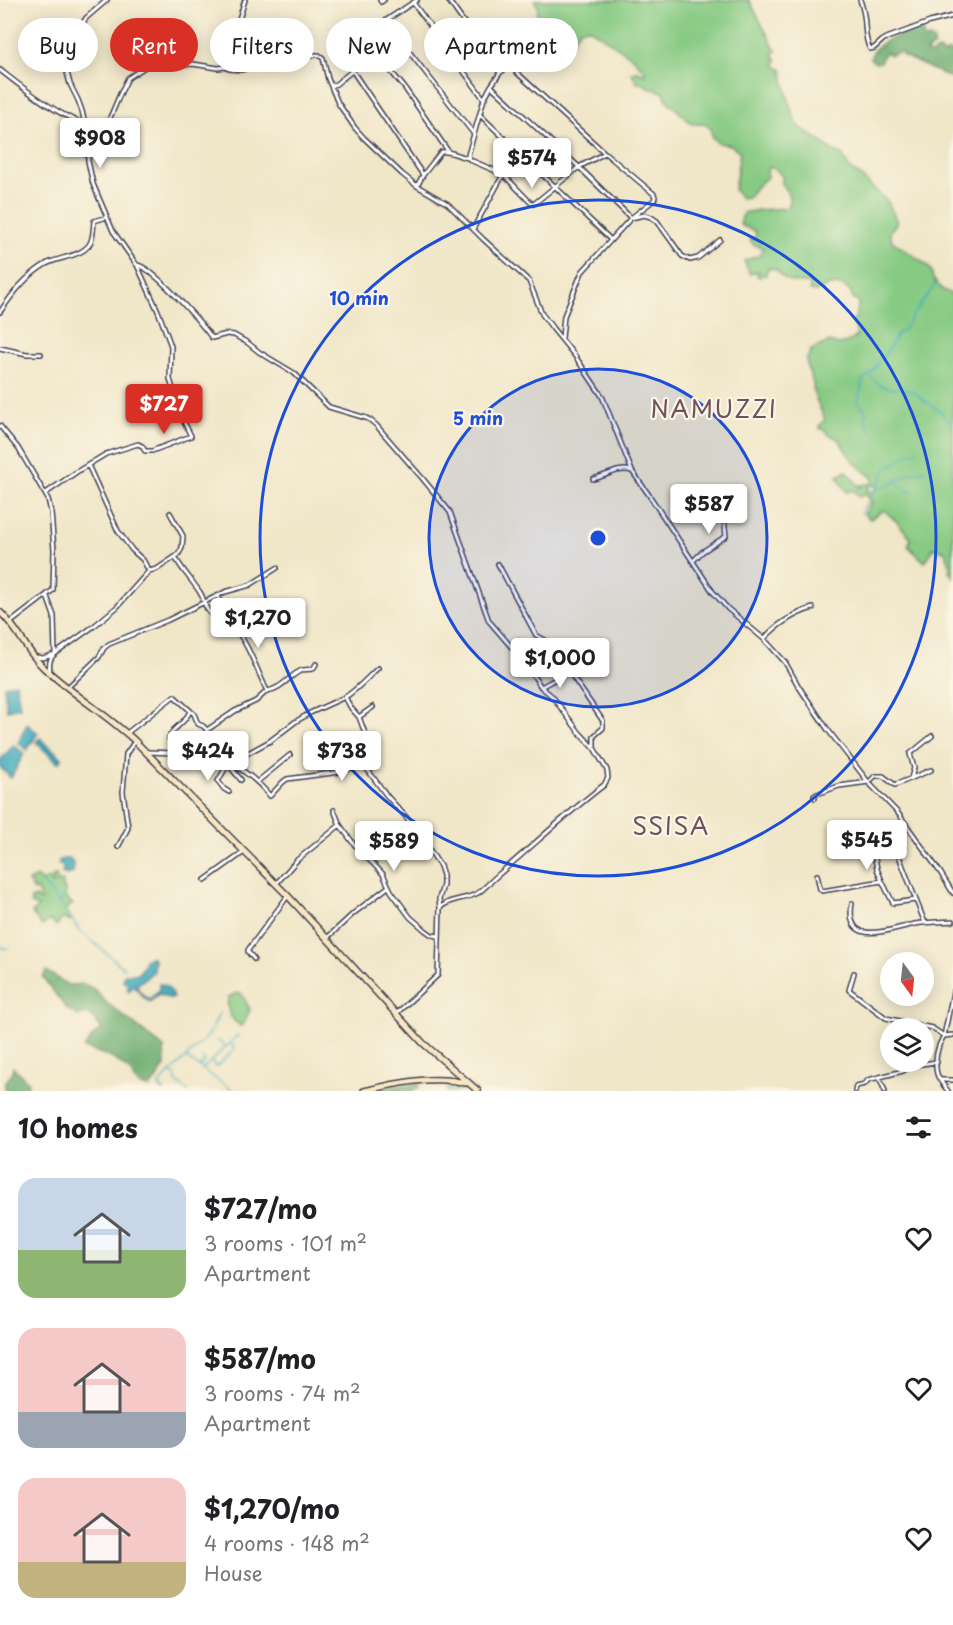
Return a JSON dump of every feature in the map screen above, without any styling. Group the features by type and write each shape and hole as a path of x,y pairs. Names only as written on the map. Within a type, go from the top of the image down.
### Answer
{"main road":[{"path":"0,612 41,665 127,733 288,896 423,1043 478,1091"},
{"path":"452,1080 454,1070"},
{"path":"364,1091 404,1082 452,1080 468,1083"}],"street":[{"path":"86,18 107,0"},
{"path":"239,18 245,0"},
{"path":"390,18 417,0"},
{"path":"448,0 500,74"},
{"path":"860,0 867,45 870,49 884,39 953,16"},
{"path":"413,3 484,99"},
{"path":"314,56 319,55 323,58 338,103 355,128 394,168 417,186 448,204 529,281 542,314 602,396 632,471 713,592 723,604 764,639 785,662 828,730 868,782 898,813 953,893"},
{"path":"412,55 473,133"},
{"path":"0,70 66,116 85,125 102,126 106,124 128,78 148,65 154,63 165,66 193,64 210,67"},
{"path":"469,158 468,151 484,99 500,74 510,65 515,64 514,70 655,196 654,200 631,218 582,272 564,316 561,339"},
{"path":"46,493 106,454 138,444 148,452 191,436 181,416 170,379 171,346 158,311 137,266 113,231 91,178 85,125 78,99 67,72"},
{"path":"331,86 351,72"},
{"path":"353,72 423,175"},
{"path":"392,72 448,151"},
{"path":"491,86 631,218"},
{"path":"480,115 611,240"},
{"path":"417,186 439,153 448,151 503,174 532,204 579,167 605,153"},
{"path":"473,229 503,174"},
{"path":"631,218 644,215 657,221 682,256 690,260 698,258 720,240"},
{"path":"0,312 21,284 39,269 49,262 76,254 88,246 92,238 94,221 107,217"},
{"path":"137,266 146,268 178,298 212,338 231,334 241,339 294,373 329,407 366,418 376,425 450,512 489,621 526,664 541,687 549,693 594,748 606,770 608,778 604,785 479,892 467,898 447,902 440,908"},
{"path":"0,348 27,354 41,354"},
{"path":"0,426 15,443 46,493 51,512 53,590 10,623"},
{"path":"87,465 118,531 132,550 143,560 149,572"},
{"path":"593,479 620,470 632,471"},
{"path":"693,561 726,535 725,513 720,504"},
{"path":"50,673 52,656 107,617 149,572 176,558 182,548 183,538 170,513"},
{"path":"176,558 184,573 190,576 200,592 210,613 228,622 240,636 267,692"},
{"path":"498,564 536,635 548,643 557,654 603,722 603,728 594,736 594,748"},
{"path":"68,687 109,644 168,620 225,592 256,583 277,568"},
{"path":"47,596 54,619 55,654"},
{"path":"218,596 228,622"},
{"path":"764,639 771,630 813,608"},
{"path":"34,656 43,658 55,654"},
{"path":"146,752 175,753 193,758 207,730 235,711 284,684 303,670 313,669 316,664"},
{"path":"229,792 218,781 228,763 270,741 295,722 352,694 378,668"},
{"path":"541,687 568,672"},
{"path":"127,733 173,697 176,697 194,714 198,724 207,730"},
{"path":"201,743 228,763 243,770 270,796 287,779 340,772 375,760 359,717 345,697"},
{"path":"359,717 373,707"},
{"path":"169,739 170,734 187,719 190,711"},
{"path":"911,778 914,768 910,754 932,736"},
{"path":"118,847 128,828 123,792 126,754 135,741"},
{"path":"257,782 290,755"},
{"path":"228,763 241,780"},
{"path":"364,765 415,827 441,866 443,875 439,899 438,975 397,1013"},
{"path":"815,798 816,794 839,786 868,782 875,776 883,776 895,785 931,770"},
{"path":"334,810 339,825 383,874 388,887 410,917 432,935 439,936"},
{"path":"276,884 297,860 339,825"},
{"path":"205,879 245,851"},
{"path":"897,851 925,923"},
{"path":"874,853 877,869 893,903 916,900"},
{"path":"817,875 822,891 882,881"},
{"path":"327,938 354,913 388,887"},
{"path":"254,959 248,951 288,896"},
{"path":"852,903 853,921 859,930 865,933 878,933 925,923 953,921"},
{"path":"854,973 849,990 875,1010 891,1020 932,1028 944,1036 953,1035"},
{"path":"948,1091 937,1074 937,1062 953,992"},
{"path":"855,1091 856,1086 865,1084 867,1080 903,1071 913,1065 937,1062"},
{"path":"879,1077 885,1091"},
{"path":"941,1080 953,1080"}],"green space":[{"path":"534,0 749,0 776,51 773,55 777,60 775,64 782,69 790,107 798,125 834,152 842,155 850,169 888,202 897,222 890,232 892,241 924,263 931,270 937,284 953,295 953,577 949,571 950,564 945,551 933,548 925,562 908,546 911,538 884,510 870,519 864,514 872,502 865,494 859,497 853,490 847,492 837,476 847,471 860,488 860,485 869,484 867,490 874,492 877,488 871,484 872,477 853,460 839,439 829,435 819,426 825,420 814,394 807,359 811,350 829,342 839,345 857,336 852,322 859,302 853,299 850,291 841,285 828,286 815,292 810,291 810,283 791,281 771,268 767,269 766,275 760,277 757,276 759,271 750,274 744,261 760,255 763,248 753,244 750,240 756,236 755,231 740,225 743,213 788,208 788,195 781,183 783,178 777,170 770,167 767,170 767,177 749,197 741,198 734,190 740,152 731,145 718,143 712,137 711,128 704,124 692,124 667,100 664,92 637,83 632,73 636,70 645,74 645,71 632,57 589,28 580,29 578,32 578,18 543,18 537,15 538,7"},
{"path":"916,28 922,31 924,39 930,38 934,41 934,46 926,51 932,55 939,50 943,54 949,51 953,53 953,79 903,56 900,52 890,55 885,52 880,62 875,63 870,58 875,49 884,42"},
{"path":"54,876 58,883 62,881 66,892 64,897 73,904 65,910 70,921 63,918 56,926 51,921 42,926 32,913 38,907 31,904 31,899 36,897 41,900 37,890 34,891 28,881 37,877 41,882 48,878 53,884"},
{"path":"46,971 68,985 84,984 94,989 107,1003 164,1048 165,1066 149,1088 141,1086 127,1069 116,1061 84,1048 102,1029 87,1014 78,1016 65,1007 43,978"},
{"path":"241,993 250,1009 241,1026 228,1010 228,998"},
{"path":"13,1067 29,1083 23,1091 5,1091 5,1083"},
{"path":"419,1082 419,1088 413,1088 414,1091 370,1091"},
{"path":"450,1082 467,1084 476,1091 447,1091"}],"water":[{"path":"16,683 20,707 7,710 4,686"},
{"path":"27,724 38,733 27,750 19,741"},
{"path":"40,738 62,758 60,762 57,762 36,742"},
{"path":"14,745 24,754 11,778 0,767 0,760"},
{"path":"70,858 74,869 72,874 67,875 62,873 64,868 58,864 60,860"},
{"path":"153,957 155,962 154,971 137,985 139,989 150,999 159,990 159,984 165,985 169,988 173,998 158,994 150,1002 134,985 129,991 127,988 129,986 123,980 123,976 138,974 145,960"}],"waterway":[{"path":"871,431 865,418 865,410 858,403 863,379 877,366 876,364 883,358 898,333 904,330 935,285"},
{"path":"869,376 888,388 905,389 916,393 943,413 945,418 953,424"},
{"path":"861,513 885,470 905,455 917,451"},
{"path":"875,489 887,486 909,474 926,470"},
{"path":"895,482 913,492"},
{"path":"42,882 80,931 124,968"},
{"path":"59,903 66,895"},
{"path":"0,947 9,949"},
{"path":"164,1091 158,1085 209,1035 219,1014"},
{"path":"203,1069 238,1035"},
{"path":"217,1040 226,1047"},
{"path":"212,1062 216,1067 235,1049 230,1043"},
{"path":"186,1058 234,1091"},
{"path":"199,1067 205,1061 202,1058"},
{"path":"171,1074 175,1075 176,1081 188,1091"}],"district":[{"name":"NAMUZZI","path":"714,410"},
{"name":"SSISA","path":"671,827"}]}
